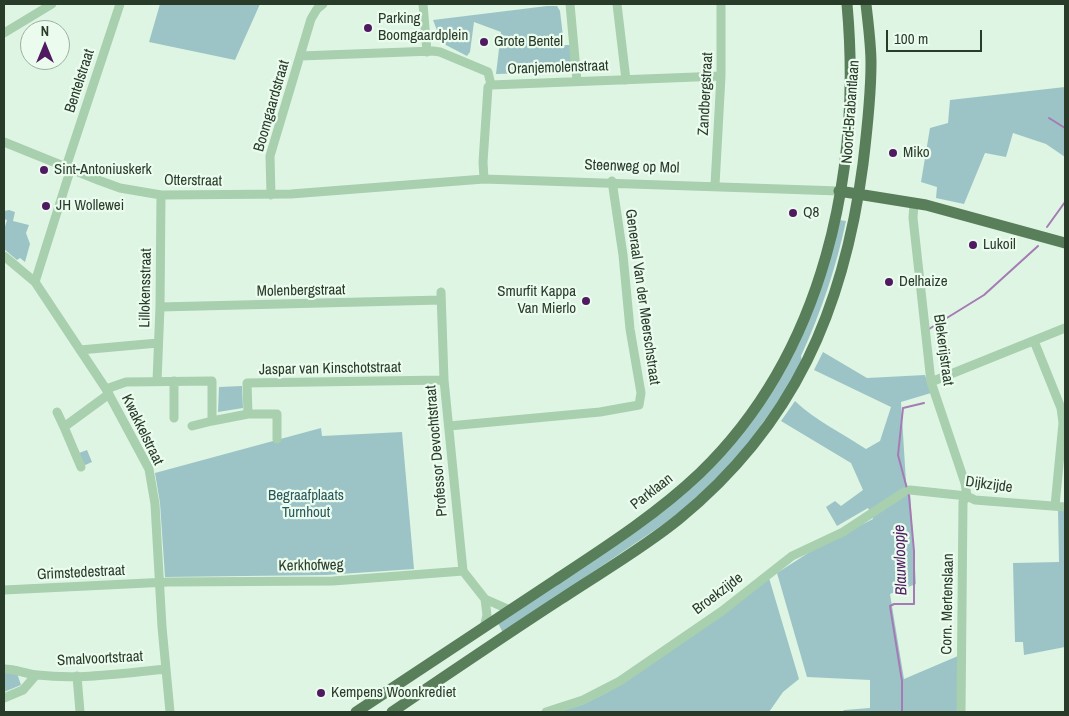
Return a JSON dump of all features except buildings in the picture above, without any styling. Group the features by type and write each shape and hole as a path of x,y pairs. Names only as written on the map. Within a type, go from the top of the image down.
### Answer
{"main road":[{"name":"Noord-Brabantlaan","path":"839,191 851,92 846,4"},
{"name":"Noord-Brabantlaan","path":"859,193 871,62 866,4"},
{"name":"Steenweg op Mol","path":"839,191 914,203 1065,243"},
{"name":"Parklaan","path":"356,712 484,628 668,501 700,472 750,415 799,333 818,288 830,246 839,191"},
{"path":"392,712 642,546 680,518 743,458 789,394 811,355 837,290 859,193"}],"street":[{"path":"4,33 52,4"},
{"name":"Bentelstraat","path":"34,282 70,171 68,161 120,4"},
{"name":"Boomgaardstraat","path":"271,195 270,156 311,18 323,4"},
{"path":"423,4 427,52"},
{"path":"570,4 577,81"},
{"path":"617,4 626,80"},
{"name":"Zandbergstraat","path":"715,185 721,76 721,4"},
{"name":"Boomgaardstraat","path":"300,56 440,52 488,72 491,85"},
{"name":"Oranjemolenstraat","path":"484,179 485,116 488,87 491,85 721,76"},
{"name":"Otterstraat","path":"4,142 120,188 161,195 271,195"},
{"name":"Steenweg op Mol","path":"271,195 484,179 715,185 839,191"},
{"name":"Generaal Van der Meerschstraat","path":"449,426 600,412 638,405 641,393 629,321 624,255 612,182"},
{"name":"Lillokensstraat","path":"157,381 161,195"},
{"name":"Blekerijstraat","path":"914,203 913,218 931,382 965,483 967,496"},
{"name":"Kwakkelstraat","path":"4,256 34,282 108,392 149,469 155,504 159,583 170,712"},
{"name":"Professor Devochtstraat","path":"441,296 444,380 463,571"},
{"name":"Molenbergstraat","path":"160,307 244,306 441,296"},
{"path":"931,382 1065,328"},
{"path":"1034,341 1061,408 1062,423 1055,506"},
{"path":"80,350 158,343"},
{"name":"Jaspar van Kinschotstraat","path":"248,414 247,383 444,380"},
{"path":"173,381 174,418"},
{"path":"64,427 108,392 126,382 212,381 212,421"},
{"path":"57,412 82,468"},
{"path":"192,426 248,414 277,414 277,439"},
{"name":"Dijkzijde","path":"907,491 967,496 975,500 1065,507"},
{"name":"Broekzijde","path":"546,712 583,700 620,681 722,611 792,556 850,528 907,491"},
{"name":"Corn. Mertenslaan","path":"961,712 963,502 967,496"},
{"path":"463,571 485,599 510,610"},
{"name":"Kerkhofweg","path":"159,583 333,581 463,571"},
{"name":"Grimstedestraat","path":"4,590 159,583"},
{"path":"484,628 487,615 485,599"},
{"name":"Smalvoortstraat","path":"4,669 17,669 36,675 77,676 166,670"},
{"name":"Smalvoortstraat","path":"4,698 23,690 36,675"},
{"path":"77,676 80,712"}],"green space":[{"path":"160,4 260,4 235,60 149,42"},
{"path":"557,6 560,11 564,45 573,45 574,72 496,74 501,32 474,22 470,52 467,56 442,43 433,20"},
{"path":"1065,87 1065,157 1046,144 1013,133 1006,157 985,153 964,204 936,198 937,187 921,182 930,128 948,123 950,100"},
{"path":"4,211 15,212 13,221 29,225 26,233 30,244 25,262 20,258 17,260 4,249 4,230 7,220 4,219"},
{"path":"839,220 846,221 838,256 815,323 801,356 802,362 784,393 750,441 725,470 680,513 503,633 498,623 695,484 725,454 750,422 798,345 813,310"},
{"path":"823,352 867,378 925,375 931,393 901,402 906,482 910,492 916,584 890,594 904,679 958,656 958,712 842,712 844,710 870,708 870,680 807,677 777,573 816,548 873,519 868,508 837,526 826,507 835,501 841,506 863,490 851,463 781,421 795,401 820,421 866,449 880,441 891,407 814,370"},
{"path":"242,386 243,408 218,412 219,387"},
{"name":"Begraafplaats Turnhout","path":"321,428 322,436 402,432 414,569 326,575 165,577 160,503 155,473"},
{"path":"87,450 92,462 83,466 79,453"},
{"path":"1058,510 1065,511 1065,647 1024,655 1023,642 1015,642 1013,563 1059,562"},
{"path":"769,578 799,679 783,692 769,712 559,712 584,704 608,692"},
{"path":"4,673 17,673 21,685 4,692"}],"waterway":[{"name":"Blauwloopje","path":"1049,118 1065,128"},
{"name":"Blauwloopje","path":"1047,227 1065,202"},
{"name":"Blauwloopje","path":"929,329 984,295 1038,246"},
{"name":"Blauwloopje","path":"902,712 902,681 890,606 894,604 914,604 914,551 909,496 898,455 903,408 924,403"}],"place":[{"name":"Parking Boomgaardplein","path":"368,28"},
{"name":"Grote Bentel","path":"484,42"},
{"name":"Miko","path":"893,153"},
{"name":"Sint-Antoniuskerk","path":"44,170"},
{"name":"JH Wollewei","path":"46,206"},
{"name":"Q8","path":"793,213"},
{"name":"Lukoil","path":"973,245"},
{"name":"Delhaize","path":"889,282"},
{"name":"Smurfit Kappa Van Mierlo","path":"586,301"},
{"name":"Kempens Woonkrediet","path":"321,693"}]}
